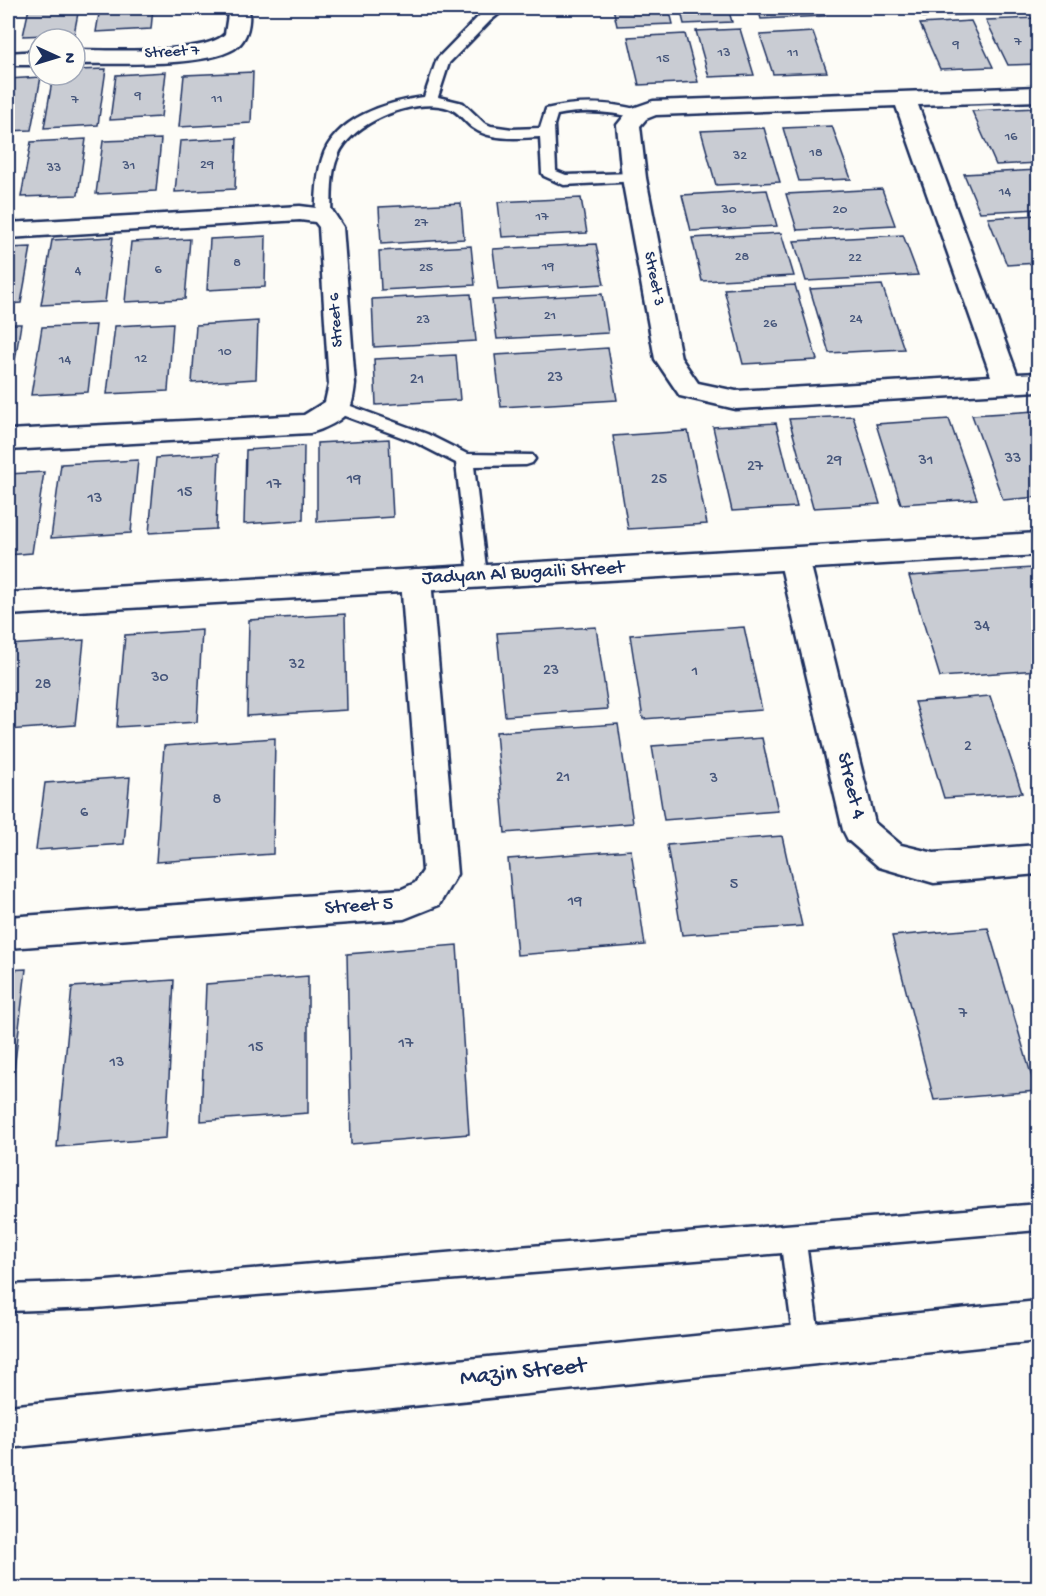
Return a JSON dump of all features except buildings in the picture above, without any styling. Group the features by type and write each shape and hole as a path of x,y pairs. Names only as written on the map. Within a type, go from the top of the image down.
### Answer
{"street":[{"name":"Street 7","path":"87,57 203,52 230,43 238,30 239,8"},
{"path":"8,59 27,58"},
{"path":"638,114 653,108 1038,94"},
{"path":"905,100 1007,384"},
{"name":"Street 3","path":"638,114 628,125 634,178 668,359 689,390 736,400 1038,382"},
{"path":"8,230 300,213 323,215"},
{"name":"Street 6","path":"323,215 331,227 342,384 337,407"},
{"path":"8,440 310,424 337,407"},
{"name":"Jadyan Al Bugaili Street","path":"8,604 1038,544"},
{"name":"Street 4","path":"794,558 860,830 891,857 934,868 1038,860"},
{"name":"Street 5","path":"8,933 404,904 427,894 440,874 416,580"},
{"name":"Mazin Street","path":"8,1426 1038,1321"}],"lane":[{"path":"430,100 442,62 485,18 499,8"},
{"path":"323,215 330,154 356,123 399,105 430,100 456,105 482,128 505,133 547,132"},
{"path":"634,178 564,180 549,173 547,132 551,112 567,108 612,106 638,114"},
{"path":"337,407 421,438 464,460 526,459"},
{"path":"464,460 478,576"},
{"path":"8,1298 95,1295 1038,1217"},
{"path":"793,1239 807,1343"}]}
